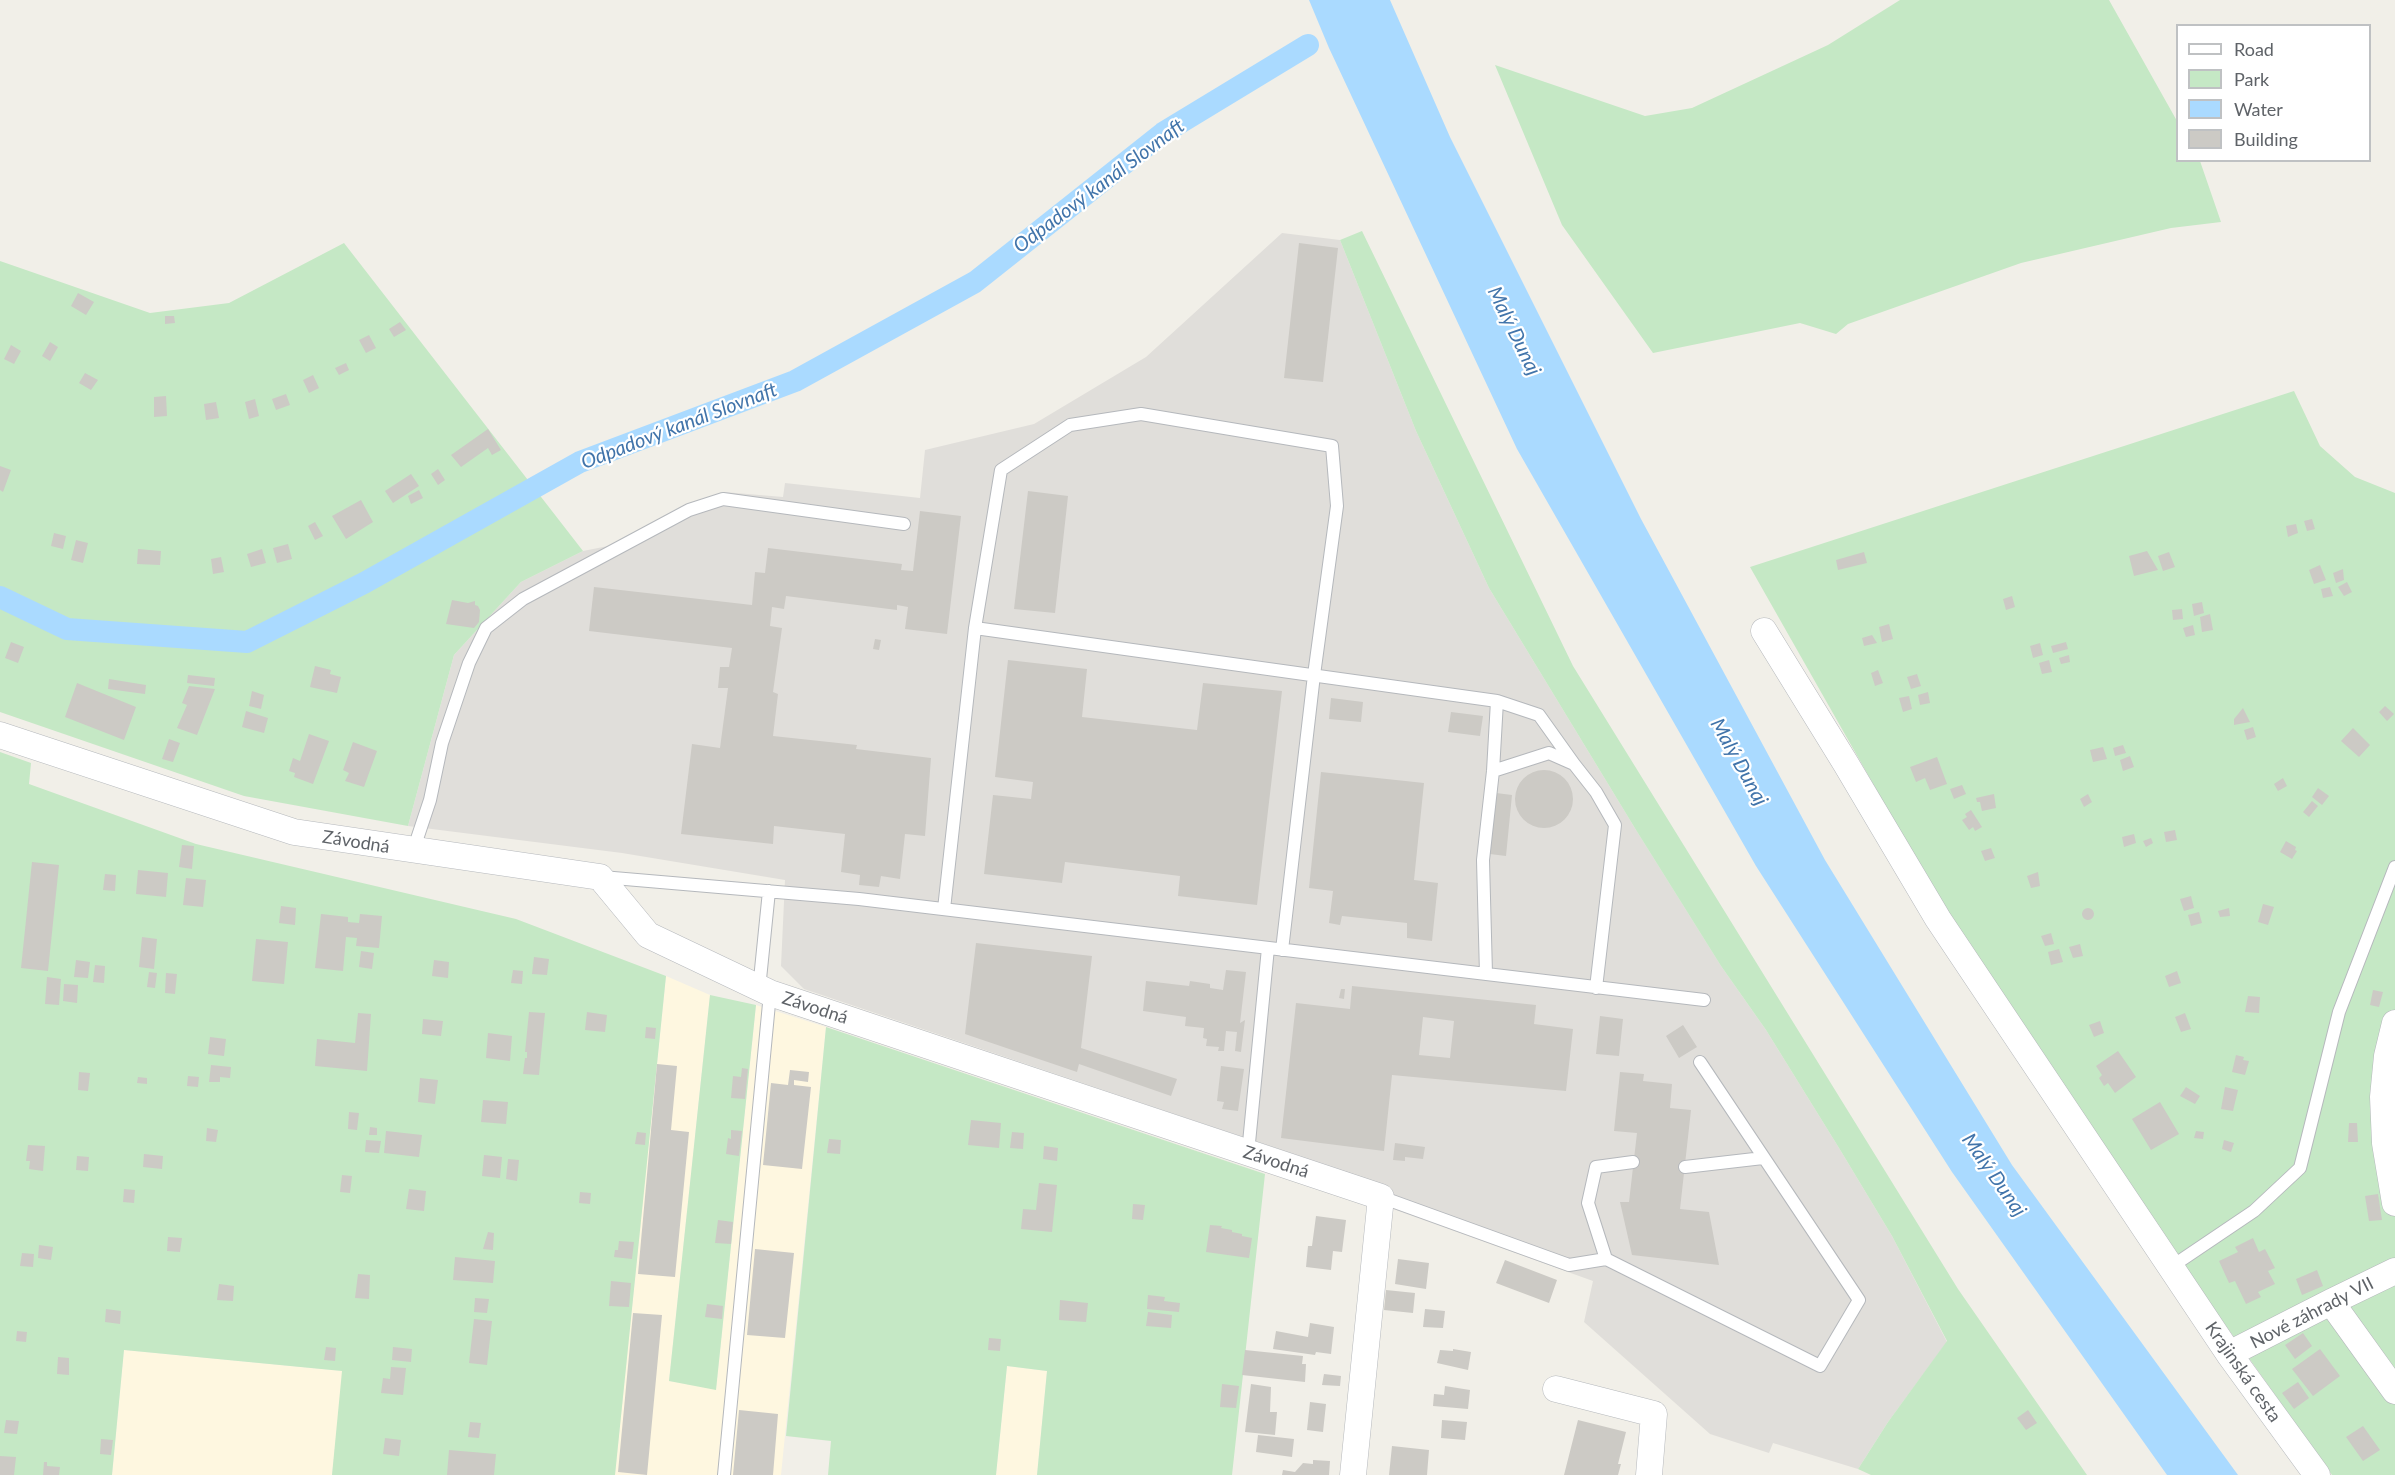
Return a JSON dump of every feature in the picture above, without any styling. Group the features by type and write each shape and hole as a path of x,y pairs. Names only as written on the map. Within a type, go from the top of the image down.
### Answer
{"street":[{"name":"Krajinská cesta","path":"1764,631 1938,919 2229,1354 2317,1475"},
{"name":"Závodná","path":"0,735 294,832 600,877 648,935 764,991 1381,1197"},
{"path":"2395,1023 2387,1056 2383,1097 2385,1143 2395,1203"},
{"path":"1353,1475 1381,1197"},
{"name":"Nové záhrady VII","path":"2229,1354 2395,1271"},
{"path":"2331,1302 2395,1391"},
{"path":"1556,1389 1654,1414 1649,1475"}],"lane":[{"path":"944,909 975,628 1001,470 1070,426 1141,414 1332,446 1337,506 1314,675 1282,950"},
{"path":"413,851 430,800 442,743 469,663 486,628 523,599 688,510 723,499 904,524"},
{"path":"975,628 1497,701 1539,715 1596,792 1615,825 1596,988"},
{"path":"1486,974 1483,860 1493,771 1497,701"},
{"path":"1493,771 1550,753 1574,764"},
{"path":"2171,1267 2254,1211 2300,1168 2339,1012 2395,867"},
{"path":"600,877 944,909 1704,1000"},
{"path":"724,1475 764,991 769,891"},
{"path":"1248,1153 1268,948"},
{"path":"1381,1197 1569,1265 1606,1259 1820,1366 1859,1300 1700,1062"},
{"path":"1685,1167 1763,1158"},
{"path":"1606,1259 1588,1203 1596,1167 1633,1162"}],"shaded area":[{"path":"1282,233 1340,240 1416,431 1489,588 1721,966 1766,1030 1839,1148 1892,1236 1947,1342 1888,1422 1858,1469 1773,1443 1769,1453 1710,1434 1584,1322 1593,1281 1390,1208 1367,1179 804,989 781,966 785,880 622,853 408,826 454,655 521,582 583,551 613,545 724,492 783,497 785,483 920,498 925,450 1034,424 1146,357"},
{"path":"666,976 710,995 669,1381 716,1389 756,1005 826,1027 781,1475 615,1475"},
{"path":"124,1350 343,1371 332,1475 112,1475"},
{"path":"1007,1366 1047,1371 1037,1475 996,1475"}],"green space":[{"path":"1900,0 2109,0 2176,119 2176,162 2200,162 2221,222 2171,228 2021,263 1848,324 1836,334 1800,323 1653,353 1562,225 1495,65 1645,116 1692,108 1828,45"},
{"path":"1362,231 1573,666 1958,1289 2087,1475 1871,1475 1858,1469 1888,1422 1947,1341 1892,1236 1839,1148 1766,1030 1721,966 1636,830 1489,588 1416,431 1340,240"},
{"path":"344,243 583,551 521,582 454,655 408,826 244,796 0,712 0,261 150,313 229,303"},
{"path":"2294,391 2320,446 2355,477 2395,493 2395,1475 2332,1475 2207,1299 1968,951 1750,567"},
{"path":"0,752 31,763 29,784 196,844 516,919 666,976 615,1475 332,1475 342,1371 124,1350 112,1475 0,1475"},
{"path":"710,995 756,1005 716,1390 669,1381"},
{"path":"826,1027 1265,1174 1232,1475 1037,1475 1047,1371 1007,1366 996,1475 828,1475 831,1441 786,1436"}],"water":[{"name":"Malý Dunaj","path":"1309,0 1390,0 1450,137 1641,519 1825,860 2012,1165 2238,1475 2167,1475 1952,1172 1756,866 1517,449 1329,48"}],"building":[{"path":"1299,243 1338,248 1323,382 1284,378"},
{"path":"78,293 94,302 86,315 71,306"},
{"path":"165,316 174,316 175,323 165,324"},
{"path":"400,322 406,330 394,337 389,329"},
{"path":"369,335 376,348 366,353 359,340"},
{"path":"50,342 58,347 50,361 42,356"},
{"path":"11,345 21,351 14,364 4,359"},
{"path":"346,363 349,370 339,375 335,368"},
{"path":"85,373 98,380 91,390 79,383"},
{"path":"313,375 319,388 309,393 303,380"},
{"path":"286,394 290,405 276,410 272,399"},
{"path":"166,396 167,416 154,417 154,397"},
{"path":"255,399 259,416 249,419 245,402"},
{"path":"216,402 219,418 206,420 204,404"},
{"path":"488,429 501,450 492,455 488,448 461,467 451,455"},
{"path":"0,466 11,470 3,492 0,490"},
{"path":"438,469 445,480 438,485 431,474"},
{"path":"411,474 419,486 393,503 385,491"},
{"path":"419,490 423,498 411,504 408,496"},
{"path":"1028,491 1068,496 1055,613 1014,609"},
{"path":"361,500 373,522 346,539 332,516"},
{"path":"920,511 961,516 947,634 905,629 908,607 897,605 897,610 786,596 784,609 772,607 770,626 782,628 773,692 778,694 773,736 857,745 856,749 931,758 925,836 905,834 900,879 881,876 879,887 859,885 860,875 841,872 845,834 774,826 773,844 681,834 692,744 720,748 728,688 718,688 720,667 729,667 732,648 589,631 594,587 752,605 755,572 765,573 768,548 902,564 901,570 913,571"},
{"path":"2312,519 2315,529 2307,531 2304,521"},
{"path":"315,522 323,536 315,540 308,526"},
{"path":"2296,524 2298,533 2288,537 2286,526"},
{"path":"54,533 66,536 63,549 51,546"},
{"path":"76,540 88,543 83,563 71,560"},
{"path":"288,544 292,559 277,563 273,548"},
{"path":"138,549 161,551 160,565 137,564"},
{"path":"262,549 266,563 251,567 247,554"},
{"path":"2147,551 2158,570 2134,576 2129,556"},
{"path":"1864,552 1867,563 1838,570 1836,560"},
{"path":"2169,552 2175,567 2163,571 2158,556"},
{"path":"221,557 224,572 213,574 211,559"},
{"path":"2320,565 2326,580 2314,584 2309,570"},
{"path":"2343,569 2344,580 2336,583 2333,573"},
{"path":"2347,582 2352,592 2344,596 2338,587"},
{"path":"2330,587 2333,596 2323,598 2321,589"},
{"path":"2012,596 2015,607 2006,610 2003,599"},
{"path":"452,600 468,603 475,601 475,605 480,610 479,622 474,628 446,624"},
{"path":"2202,602 2204,613 2194,616 2192,604"},
{"path":"2182,609 2183,619 2173,620 2172,610"},
{"path":"2210,614 2213,630 2202,632 2200,617"},
{"path":"1889,624 1893,639 1882,642 1879,627"},
{"path":"2193,625 2195,635 2186,637 2183,628"},
{"path":"1872,635 1877,643 1864,646 1862,638"},
{"path":"875,639 881,640 879,650 873,649"},
{"path":"11,642 24,647 18,663 5,658"},
{"path":"2066,642 2068,649 2053,653 2051,646"},
{"path":"2040,643 2043,655 2033,658 2030,646"},
{"path":"2069,655 2070,662 2061,664 2059,658"},
{"path":"1008,660 1087,669 1082,717 1197,730 1203,683 1282,691 1257,905 1178,896 1180,876 1065,862 1062,883 984,874 993,795 1031,799 1033,782 995,777"},
{"path":"2049,660 2052,672 2042,674 2039,663"},
{"path":"315,666 331,670 330,674 341,677 337,693 310,687"},
{"path":"1878,670 1883,683 1875,686 1871,673"},
{"path":"1917,674 1921,686 1911,689 1907,677"},
{"path":"188,675 215,678 214,686 187,683"},
{"path":"109,679 146,685 145,694 108,689"},
{"path":"77,683 136,707 124,740 65,717"},
{"path":"189,686 215,689 197,735 177,728 187,705 182,703"},
{"path":"252,691 264,695 261,709 249,706"},
{"path":"1928,692 1930,703 1920,705 1918,695"},
{"path":"1909,696 1912,709 1903,712 1899,698"},
{"path":"1331,698 1363,702 1361,722 1329,719"},
{"path":"2385,706 2394,714 2387,721 2379,712"},
{"path":"2243,708 2250,722 2234,725 2234,719"},
{"path":"246,711 268,718 264,733 242,727"},
{"path":"1451,712 1483,716 1480,736 1448,732"},
{"path":"2253,727 2256,737 2247,740 2244,730"},
{"path":"2353,728 2370,745 2359,757 2341,741"},
{"path":"309,734 329,741 313,784 294,777 295,773 289,771 293,758 300,761"},
{"path":"169,739 180,743 173,762 162,759"},
{"path":"353,742 377,751 364,787 345,781 349,773 343,770"},
{"path":"2123,745 2126,753 2115,756 2113,748"},
{"path":"2103,747 2107,759 2093,762 2090,750"},
{"path":"2130,756 2134,767 2123,771 2120,760"},
{"path":"1937,757 1947,784 1930,790 1925,778 1916,782 1910,767"},
{"path":"1544,770 1560,775 1568,783 1573,799 1568,815 1560,823 1544,828 1528,823 1520,815 1515,799 1520,783 1528,775"},
{"path":"1321,772 1424,783 1414,880 1438,883 1432,941 1407,938 1407,923 1342,916 1340,925 1329,923 1333,891 1309,888"},
{"path":"2283,778 2287,786 2278,791 2274,784"},
{"path":"1962,785 1966,794 1954,799 1950,789"},
{"path":"2318,788 2329,796 2322,805 2312,797"},
{"path":"1496,793 1512,795 1506,856 1490,854"},
{"path":"1994,794 1996,808 1982,811 1980,802 1977,802 1976,798"},
{"path":"2088,794 2092,802 2084,807 2080,799"},
{"path":"2312,801 2318,806 2309,817 2303,812"},
{"path":"1971,810 1982,827 1975,831 1973,827 1969,830 1962,820"},
{"path":"2175,830 2177,840 2166,842 2164,832"},
{"path":"2134,834 2136,843 2124,847 2122,837"},
{"path":"2151,838 2153,843 2146,847 2143,841"},
{"path":"2286,841 2296,847 2297,851 2292,859 2280,852"},
{"path":"182,845 194,846 192,869 179,867"},
{"path":"1991,848 1995,858 1985,861 1981,851"},
{"path":"32,862 59,865 48,971 21,968"},
{"path":"138,870 168,873 166,897 136,894"},
{"path":"2038,872 2040,886 2031,888 2027,876"},
{"path":"105,874 116,875 115,891 103,890"},
{"path":"186,878 206,880 203,907 183,905"},
{"path":"2191,896 2194,908 2184,911 2180,899"},
{"path":"2263,904 2274,907 2268,925 2258,922"},
{"path":"281,906 296,908 295,925 279,923"},
{"path":"2090,908 2094,914 2090,920 2086,920 2082,912"},
{"path":"2229,908 2230,916 2220,917 2218,911"},
{"path":"2199,912 2202,923 2191,926 2188,915"},
{"path":"321,914 348,917 348,922 359,923 360,914 382,916 379,948 356,946 357,938 346,937 343,971 315,968"},
{"path":"2051,933 2054,944 2045,946 2041,936"},
{"path":"142,937 157,939 154,969 139,967"},
{"path":"256,939 288,942 284,984 252,981"},
{"path":"976,943 1092,956 1081,1048 1177,1079 1171,1096 1079,1064 1077,1072 965,1034"},
{"path":"2080,944 2083,956 2073,958 2069,947"},
{"path":"2059,949 2063,962 2051,965 2048,952"},
{"path":"361,951 374,953 372,969 359,967"},
{"path":"534,957 549,959 547,975 532,974"},
{"path":"76,960 90,962 88,978 74,977"},
{"path":"434,960 449,962 448,978 432,976"},
{"path":"95,965 105,966 104,983 93,982"},
{"path":"513,970 523,971 522,984 511,983"},
{"path":"1226,970 1246,972 1240,1023 1245,1020 1241,1052 1235,1051 1237,1032 1226,1031 1224,1051 1218,1051 1219,1047 1206,1046 1207,1039 1203,1038 1204,1028 1185,1026 1186,1017 1143,1011 1146,981 1189,986 1190,981 1210,984 1210,988 1223,990"},
{"path":"2177,971 2181,983 2169,987 2165,976"},
{"path":"149,972 157,973 155,988 147,987"},
{"path":"166,973 177,974 175,994 165,993"},
{"path":"47,977 61,979 59,1005 45,1004"},
{"path":"64,984 78,985 77,1003 63,1001"},
{"path":"1352,986 1536,1005 1534,1024 1573,1029 1566,1091 1392,1075 1384,1151 1281,1138 1296,1003 1350,1009","holes":["1423,1017 1454,1021 1450,1058 1419,1055"]},
{"path":"1341,989 1345,989 1344,999 1339,998"},
{"path":"2373,990 2383,992 2379,1007 2370,1005"},
{"path":"2248,996 2260,997 2259,1013 2245,1012"},
{"path":"529,1012 545,1013 539,1075 523,1074 525,1058 527,1058 527,1052 525,1052"},
{"path":"587,1012 607,1015 605,1032 585,1030"},
{"path":"358,1013 371,1014 367,1071 315,1066 317,1039 355,1043"},
{"path":"2185,1013 2191,1029 2181,1032 2175,1017"},
{"path":"1600,1016 1623,1019 1619,1056 1596,1054"},
{"path":"423,1019 443,1021 441,1036 422,1034"},
{"path":"2100,1021 2104,1033 2094,1037 2089,1025"},
{"path":"1683,1025 1697,1047 1679,1058 1666,1036"},
{"path":"646,1027 656,1028 655,1039 645,1038"},
{"path":"488,1033 512,1036 510,1061 486,1058"},
{"path":"210,1037 226,1039 224,1056 208,1054"},
{"path":"2118,1051 2136,1077 2115,1093 2108,1083 2104,1086 2099,1078 2102,1075 2096,1066"},
{"path":"2236,1055 2249,1061 2245,1075 2232,1072"},
{"path":"657,1064 677,1066 671,1130 689,1132 675,1277 638,1274"},
{"path":"211,1065 231,1067 230,1078 220,1077 220,1082 209,1082"},
{"path":"1221,1066 1244,1069 1238,1111 1222,1109 1224,1102 1217,1101"},
{"path":"742,1068 748,1069 745,1099 731,1098 733,1076 741,1077"},
{"path":"790,1070 809,1072 808,1082 794,1080 794,1085 811,1087 802,1169 763,1165 771,1083 788,1085"},
{"path":"79,1072 90,1073 88,1091 78,1090"},
{"path":"1620,1072 1644,1074 1643,1081 1672,1084 1670,1108 1691,1110 1680,1209 1709,1212 1719,1265 1632,1255 1620,1202 1629,1202 1637,1133 1614,1131"},
{"path":"188,1076 199,1077 198,1087 187,1086"},
{"path":"138,1077 147,1078 147,1084 137,1083"},
{"path":"420,1078 438,1080 435,1104 418,1102"},
{"path":"2186,1087 2200,1096 2195,1104 2180,1096"},
{"path":"2225,1087 2238,1090 2233,1111 2221,1109"},
{"path":"483,1100 508,1102 506,1124 481,1122"},
{"path":"2160,1102 2179,1134 2151,1150 2132,1119"},
{"path":"349,1112 359,1113 357,1130 348,1129"},
{"path":"971,1120 1001,1123 999,1148 968,1145"},
{"path":"2349,1123 2357,1123 2358,1142 2348,1142"},
{"path":"370,1127 377,1128 377,1135 369,1135"},
{"path":"207,1128 218,1130 216,1142 206,1141"},
{"path":"731,1130 742,1131 739,1156 726,1154 728,1138 731,1139"},
{"path":"386,1131 422,1135 419,1157 384,1153"},
{"path":"2196,1131 2204,1132 2203,1139 2194,1138"},
{"path":"637,1132 646,1133 645,1145 635,1144"},
{"path":"1012,1132 1024,1133 1023,1149 1010,1148"},
{"path":"829,1139 841,1140 840,1154 827,1153"},
{"path":"366,1140 381,1141 379,1153 365,1152"},
{"path":"2224,1140 2234,1143 2231,1152 2222,1149"},
{"path":"1395,1143 1425,1147 1423,1159 1405,1157 1405,1161 1393,1160"},
{"path":"28,1145 45,1146 43,1171 29,1169 30,1161 26,1161"},
{"path":"1044,1146 1058,1148 1057,1161 1043,1159"},
{"path":"144,1154 163,1156 162,1169 143,1167"},
{"path":"484,1155 502,1157 500,1178 482,1176"},
{"path":"77,1156 89,1157 88,1171 76,1170"},
{"path":"508,1159 519,1160 517,1181 506,1179"},
{"path":"342,1175 352,1176 350,1193 340,1192"},
{"path":"1039,1183 1057,1185 1052,1232 1021,1229 1023,1209 1036,1210"},
{"path":"124,1189 135,1190 134,1203 123,1202"},
{"path":"409,1189 426,1191 424,1211 406,1209"},
{"path":"580,1192 591,1193 590,1204 579,1203"},
{"path":"2378,1194 2382,1220 2369,1221 2365,1196"},
{"path":"1133,1204 1145,1205 1143,1220 1132,1219"},
{"path":"1316,1216 1346,1220 1342,1252 1333,1251 1331,1270 1306,1267 1308,1246 1312,1246"},
{"path":"718,1220 733,1222 731,1244 715,1243"},
{"path":"1210,1225 1222,1226 1221,1228 1252,1238 1249,1258 1206,1252"},
{"path":"488,1232 494,1233 493,1250 483,1249"},
{"path":"168,1237 182,1238 180,1252 167,1251"},
{"path":"2253,1238 2259,1252 2265,1249 2275,1268 2268,1271 2275,1284 2258,1292 2261,1297 2246,1304 2235,1281 2229,1283 2219,1261 2238,1252 2235,1247"},
{"path":"619,1241 634,1242 632,1259 614,1257"},
{"path":"39,1245 53,1247 51,1260 38,1258"},
{"path":"755,1249 794,1253 785,1338 747,1335"},
{"path":"22,1253 34,1254 33,1267 20,1266"},
{"path":"455,1257 495,1261 493,1283 453,1280"},
{"path":"1398,1259 1429,1263 1426,1289 1395,1284"},
{"path":"1505,1260 1557,1280 1549,1303 1496,1283"},
{"path":"2317,1270 2323,1286 2302,1295 2296,1279"},
{"path":"358,1274 370,1275 369,1299 355,1298"},
{"path":"611,1281 631,1283 629,1307 609,1306"},
{"path":"219,1284 234,1286 233,1301 217,1300"},
{"path":"1386,1290 1415,1293 1413,1313 1384,1310"},
{"path":"1148,1295 1165,1297 1164,1301 1180,1303 1179,1312 1147,1309"},
{"path":"475,1298 489,1299 487,1313 474,1312"},
{"path":"1060,1300 1088,1303 1086,1322 1059,1320"},
{"path":"707,1304 723,1306 722,1319 705,1317"},
{"path":"106,1309 121,1311 120,1324 105,1322"},
{"path":"1425,1309 1445,1311 1443,1328 1423,1327"},
{"path":"1148,1312 1172,1315 1171,1328 1146,1326"},
{"path":"633,1313 662,1315 647,1475 618,1472"},
{"path":"474,1319 492,1321 487,1365 469,1363"},
{"path":"1310,1323 1334,1327 1331,1354 1316,1352 1315,1355 1273,1349 1276,1331 1308,1337"},
{"path":"17,1331 27,1332 26,1342 16,1341"},
{"path":"2303,1333 2312,1346 2295,1359 2285,1345"},
{"path":"989,1338 1001,1339 1000,1351 988,1350"},
{"path":"326,1347 336,1348 335,1361 324,1360"},
{"path":"393,1347 412,1349 411,1362 392,1360"},
{"path":"1453,1349 1471,1352 1468,1370 1437,1363 1440,1350 1453,1351"},
{"path":"2320,1349 2340,1376 2313,1396 2292,1369"},
{"path":"1245,1350 1303,1356 1302,1364 1306,1364 1305,1382 1242,1375"},
{"path":"58,1357 69,1358 69,1375 57,1374"},
{"path":"391,1367 406,1368 403,1395 381,1393 383,1378 390,1379"},
{"path":"1324,1374 1341,1376 1340,1386 1322,1385"},
{"path":"2298,1382 2309,1398 2294,1409 2282,1393"},
{"path":"1222,1384 1239,1386 1236,1408 1220,1407"},
{"path":"1251,1384 1271,1387 1270,1412 1277,1412 1275,1435 1245,1432"},
{"path":"1445,1386 1470,1390 1468,1409 1433,1406 1434,1394 1444,1395"},
{"path":"1310,1402 1326,1404 1323,1432 1307,1430"},
{"path":"739,1410 778,1414 773,1475 733,1475"},
{"path":"2028,1410 2037,1423 2026,1430 2017,1418"},
{"path":"6,1420 19,1421 17,1434 4,1433"},
{"path":"1442,1420 1467,1422 1465,1440 1441,1438"},
{"path":"1578,1420 1626,1432 1618,1464 1621,1464 1618,1475 1564,1475"},
{"path":"470,1422 481,1423 479,1438 468,1437"},
{"path":"2363,1426 2380,1450 2363,1461 2346,1437"},
{"path":"1258,1435 1294,1439 1292,1457 1256,1452"},
{"path":"385,1438 401,1440 399,1456 383,1454"},
{"path":"101,1439 113,1440 111,1455 100,1454"},
{"path":"1392,1446 1429,1450 1427,1475 1389,1475"},
{"path":"449,1450 496,1454 494,1475 447,1475"},
{"path":"0,1456 16,1457 14,1475 0,1475"},
{"path":"1313,1460 1330,1461 1329,1475 1282,1475 1283,1470 1295,1472 1303,1463 1313,1464"},
{"path":"44,1462 47,1462 47,1466 60,1467 59,1475 43,1475"}],"waterway":[{"name":"Odpadový kanál Slovnaft","path":"0,597 67,629 247,642 364,583 580,462 795,381 975,282 1163,133 1308,45"}]}
